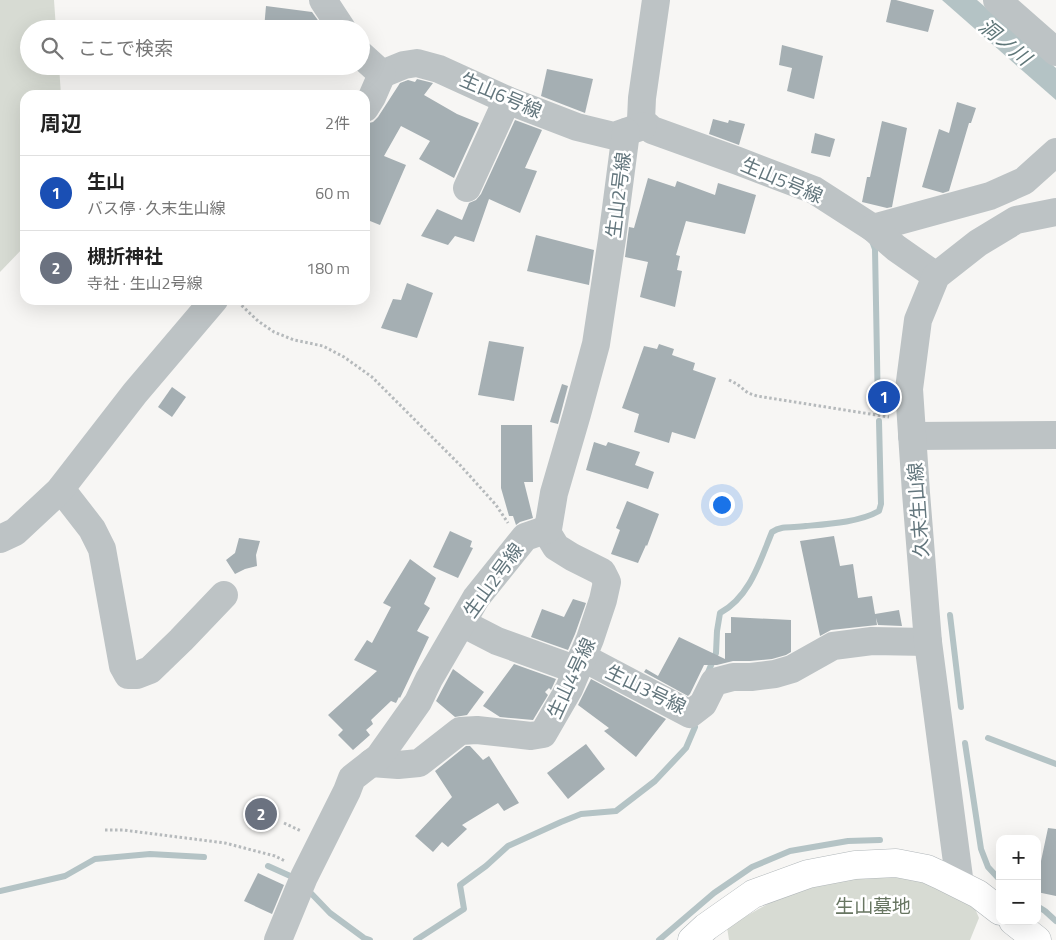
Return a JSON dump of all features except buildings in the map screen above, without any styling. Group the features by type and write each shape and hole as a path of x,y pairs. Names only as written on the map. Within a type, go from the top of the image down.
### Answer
{"main road":[{"path":"692,940 706,927 753,894 808,874 855,865 896,863 927,870 978,894 996,908"},
{"path":"1018,925 1037,940"}],"street":[{"path":"323,0 336,20"},
{"path":"636,128 640,120 656,0"},
{"path":"997,0 1056,52"},
{"path":"370,63 382,74 370,100"},
{"name":"生山6号線","path":"382,74 404,65 417,63 438,69 507,100 577,127 614,136 636,128"},
{"path":"467,188 507,100"},
{"name":"生山5号線","path":"636,128 652,130 738,160 814,190 873,228 896,248 936,276"},
{"name":"生山2号線","path":"278,940 307,870 352,778 379,757 418,702 429,679 476,598 525,537 548,529 554,493 578,414 596,344 612,239 636,128"},
{"path":"873,228 990,196 1024,182 1056,152"},
{"name":"久末生山線","path":"960,885 928,642 909,389 918,320 936,276 978,243 1016,220 1056,212"},
{"path":"0,540 15,532 61,489 135,393 210,305"},
{"path":"912,428 1056,435"},
{"path":"61,489 92,530 102,549 123,666 128,674 137,675 150,670 224,595"},
{"name":"生山4号線","path":"371,763 398,765 419,763 460,731 477,730 531,736 544,734 569,689 580,664 603,600 607,582 602,572 556,547 545,530"},
{"path":"462,623 497,641 580,664"},
{"name":"生山3号線","path":"580,664 690,714 703,704 714,682 733,677 775,674 792,669 833,646 872,641 928,642"}],"path":[{"path":"241,305 258,321 274,332 294,340 323,346 344,356 372,377 460,465 490,498 521,542"},
{"path":"728,380 737,384 748,393 757,396 882,417 912,428"},
{"path":"105,830 124,830 225,843 275,856 307,870"}],"green space":[{"path":"0,0 54,0 55,20 20,20 20,75 60,75 61,90 20,90 20,251 0,272"},
{"name":"生山墓地","path":"872,872 933,883 972,901 979,918 970,940 729,940 727,927 787,893"}],"water":[{"name":"洞ノ川","path":"942,0 977,0 1056,68 1056,100"}],"waterway":[{"path":"872,241 875,249 878,412"},
{"path":"707,675 716,653 720,613 739,598 746,588 753,577 772,532 784,528 844,522 863,518 879,511 881,504 879,421"},
{"path":"950,615 961,707"},
{"path":"416,940 464,909 460,885 486,866 508,846 581,814 616,811 655,781 686,748 695,727"},
{"path":"988,738 1056,764"},
{"path":"965,743 981,849 988,867 996,876"},
{"path":"659,940 714,893 752,867 790,851 848,841 880,840"},
{"path":"0,891 65,876 95,859 150,854 204,857"},
{"path":"268,866 297,879"},
{"path":"306,888 330,913 364,938 370,940"},
{"path":"1041,908 1056,921"}],"place":[{"name":"生山","path":"884,397"},
{"name":"槻折神社","path":"261,814"}]}
